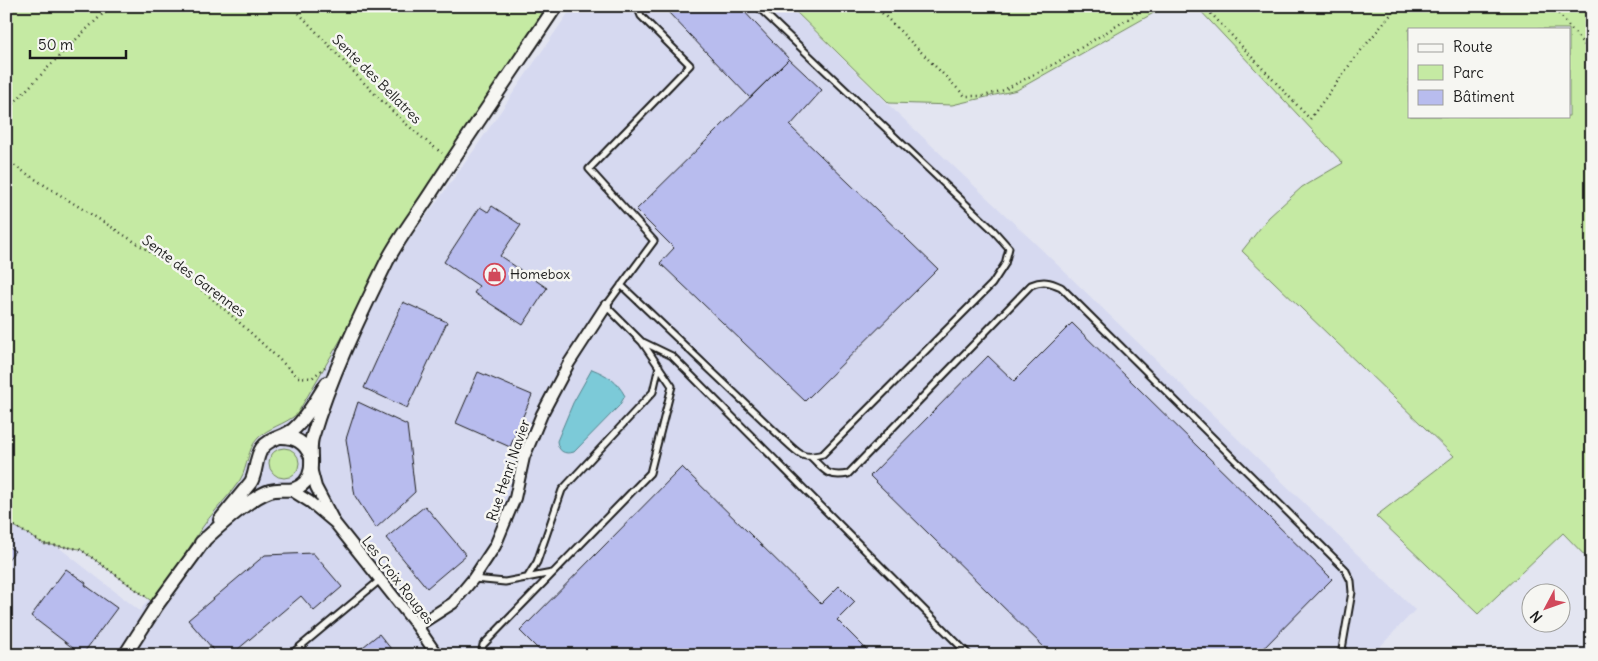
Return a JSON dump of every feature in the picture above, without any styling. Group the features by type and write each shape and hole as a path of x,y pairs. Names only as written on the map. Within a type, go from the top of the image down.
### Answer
{"street":[{"path":"201,544 227,521 259,497 270,491 291,490 306,480 311,468 310,455 313,436 340,362 388,259 556,6"},
{"name":"Rue Henri Navier","path":"417,626 453,603 473,579 495,546 515,498 524,457 542,414 569,363 606,306"},
{"path":"282,437 301,422 340,362"},
{"path":"124,655 201,544 251,482 258,455 266,444 273,439 291,437 306,447 310,455"},
{"path":"257,464 258,473 263,480 269,486 278,490"},
{"name":"Les Croix Rouges","path":"311,468 316,486 335,523"},
{"name":"Les Croix Rouges","path":"291,490 310,502 335,523 417,626 436,655"}],"lane":[{"path":"481,655 483,645 650,473 672,386 642,342 606,306 654,241 588,169 690,65 641,16 637,6"},
{"path":"621,285 784,440 802,456 811,457 823,454 992,284 1005,264 1009,248 993,230 757,6"},
{"path":"811,457 830,475 848,474 1031,285 1040,281 1051,282 1061,287 1345,569 1351,580 1352,592 1341,655"},
{"path":"642,342 672,356 969,655"},
{"path":"527,578 537,562 562,490 653,392 659,366"},
{"path":"473,579 505,582 553,573"},
{"path":"290,655 381,580"}],"path":[{"path":"6,111 111,6"},
{"name":"Sente des Bellatres","path":"292,6 394,113 452,160"},
{"path":"875,6 966,96 984,96 1004,90 1056,64 1149,6"},
{"path":"1204,6 1310,118 1354,59 1398,6"},
{"path":"1552,6 1592,54"},
{"name":"Sente des Garennes","path":"6,160 53,192 157,257 225,309 298,377 312,378 323,367 340,362"},
{"path":"6,522 44,544 80,549 157,605"}],"shaded area":[{"path":"573,6 789,6 892,108 1415,610 1372,655 6,655 6,506 140,611 472,153"}],"green space":[{"path":"6,6 555,6 388,259 297,414 267,431 254,442 240,480 199,532 157,605 80,549 44,544 6,521"},
{"path":"790,6 1166,6 1017,90 952,105 889,103"},
{"path":"1196,6 1592,6 1592,563 1563,533 1478,614 1376,516 1454,456 1242,251 1269,217 1302,187 1343,163"},
{"path":"284,448 295,452 299,463 295,474 284,478 273,474 269,463 273,452"}],"water":[{"path":"592,369 611,379 619,386 625,396 619,406 574,452 564,452 559,447 557,441 573,403"}],"building":[{"path":"674,6 739,6 789,59 750,98 668,12"},
{"path":"789,59 822,90 790,126 938,269 805,401 660,263 674,248 636,210"},
{"name":"Homebox","path":"492,206 521,225 500,256 547,288 523,325 474,293 479,286 444,262 480,207 488,212"},
{"path":"403,302 447,322 407,408 364,388"},
{"path":"1072,323 1332,579 1257,655 1052,655 870,476 988,356 1014,381"},
{"path":"478,372 532,395 510,447 456,423"},
{"path":"358,402 407,425 415,492 376,528 355,496 346,439"},
{"path":"682,467 821,604 839,586 855,602 837,620 872,655 544,655 520,631"},
{"path":"425,506 466,555 427,588 386,538"},
{"path":"6,545 15,551 6,562"},
{"path":"313,553 342,587 314,611 301,596 231,655 218,655 188,620 265,555"},
{"path":"66,569 117,608 82,655 31,616"},
{"path":"379,634 396,655 353,655"}],"place":[{"name":"Homebox","path":"494,274"}]}
